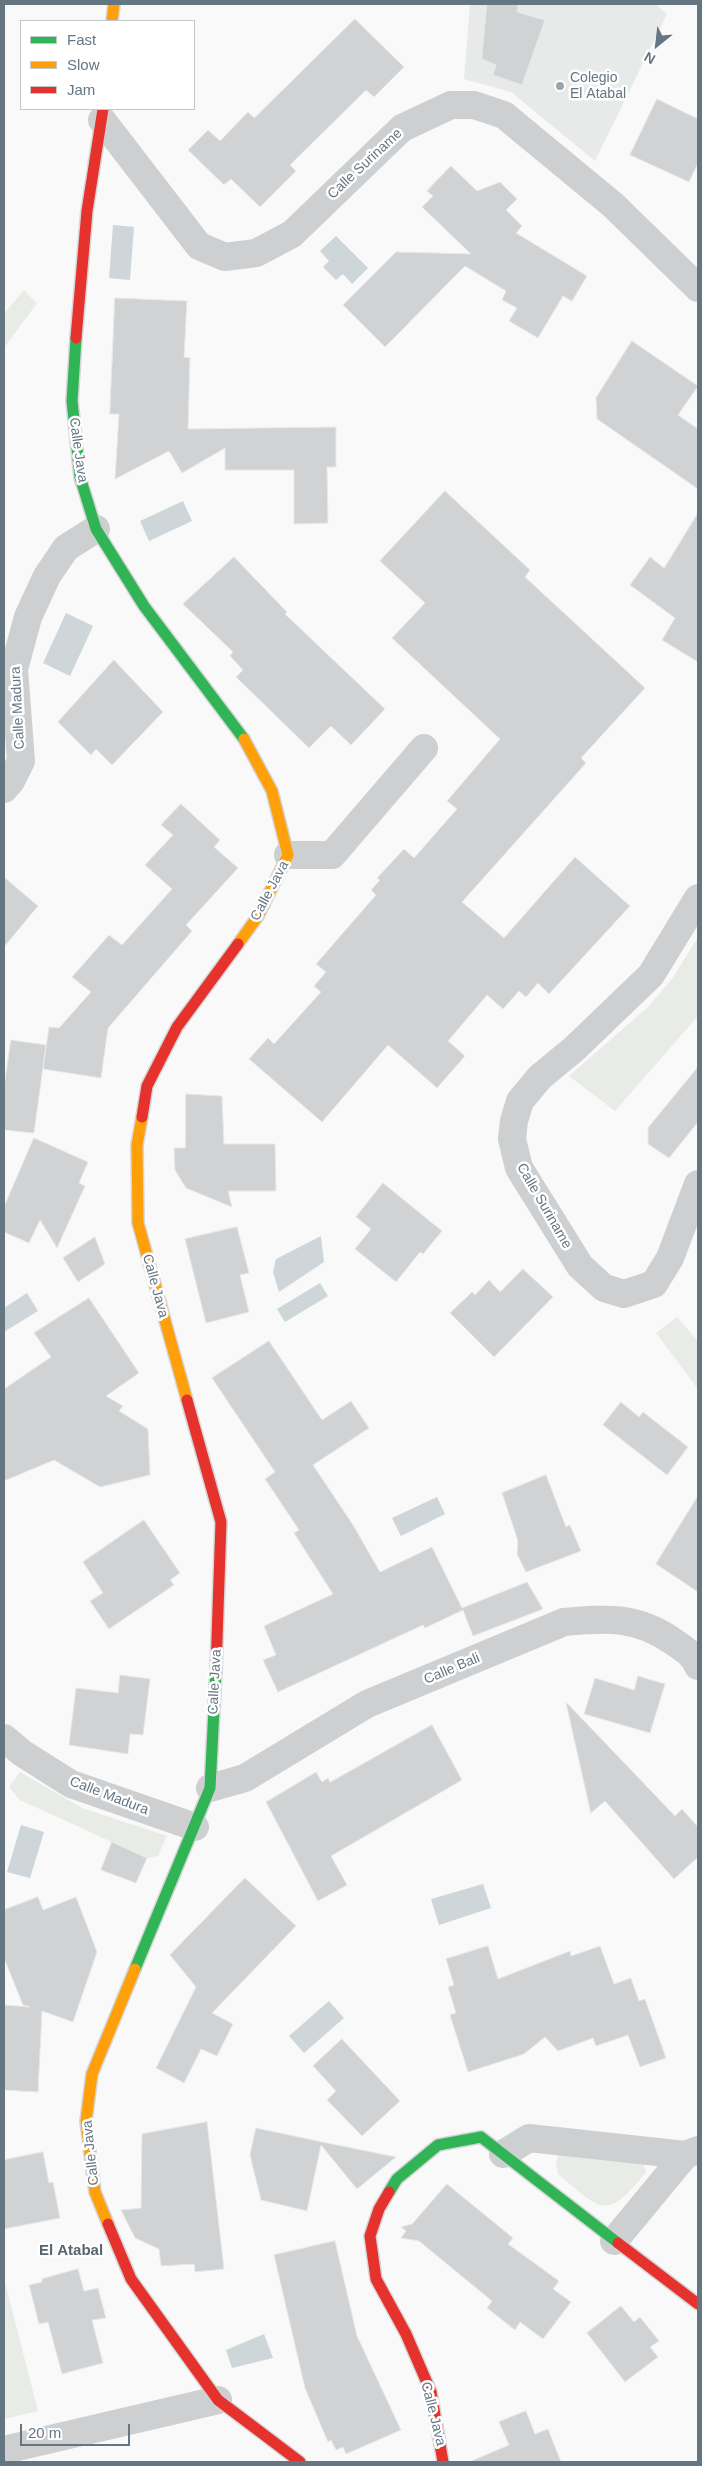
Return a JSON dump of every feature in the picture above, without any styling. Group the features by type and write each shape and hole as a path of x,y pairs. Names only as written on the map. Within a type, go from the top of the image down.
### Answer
{"street":[{"path":"112,20 114,4"},
{"name":"Calle Suriname","path":"103,114 199,246 225,257 256,253 292,234 402,128 451,105 474,105 504,115 613,205 698,288"},
{"name":"Calle Java","path":"103,114 87,210 72,401 80,477 96,530 144,606 243,738 272,791 288,855 258,916 178,1027 146,1086 137,1145 138,1223 221,1522 210,1788 92,2074 86,2120 95,2192 131,2279 218,2400 300,2462"},
{"name":"Calle Madura","path":"4,789 11,781 21,761 14,669 28,617 47,576 66,548 96,530"},
{"name":"Calle Java","path":"288,855 332,855 424,748"},
{"name":"Calle Suriname","path":"698,898 651,975 574,1049 540,1077 520,1101 512,1139 519,1168 580,1266 604,1288 624,1294 654,1284 670,1258 698,1184"},
{"name":"Calle Bali","path":"210,1788 245,1778 367,1704 564,1622 598,1619 631,1620 662,1634 693,1656 698,1666"},
{"name":"Calle Madura","path":"4,1738 22,1753 71,1784 194,1827"},
{"name":"Calle Java","path":"443,2462 431,2392 406,2334 376,2279 370,2236 380,2209 397,2179 438,2145 481,2137 698,2304"},
{"path":"503,2154 529,2138 691,2152"},
{"path":"614,2241 691,2152"},
{"path":"4,2450 218,2400"}],"shaded area":[{"name":"Colegio El Atabal","path":"470,4 656,4 667,14 595,161 511,92 464,79"},
{"path":"113,225 134,227 130,280 109,278"},
{"path":"336,236 368,268 352,284 343,274 336,280 323,267 329,261 320,251"},
{"path":"24,290 37,303 4,348 4,314"},
{"path":"183,501 192,521 149,541 140,521"},
{"path":"66,613 93,626 70,676 43,663"},
{"path":"698,937 698,1016 615,1111 569,1076 649,1006 674,976"},
{"path":"321,1236 324,1262 279,1292 273,1272 276,1259"},
{"path":"320,1283 328,1296 285,1322 277,1309"},
{"path":"27,1293 38,1311 4,1332 4,1308"},
{"path":"677,1317 698,1341 698,1389 656,1333"},
{"path":"437,1497 445,1514 401,1536 392,1518"},
{"path":"20,1772 82,1808 167,1836 158,1856 147,1858 20,1800 9,1787"},
{"path":"21,1825 44,1832 30,1878 7,1872"},
{"path":"483,1884 491,1908 439,1925 431,1899"},
{"path":"329,2001 344,2018 304,2053 289,2036"},
{"path":"561,2151 643,2162 646,2172 622,2199 604,2206 595,2203 558,2174 556,2162"},
{"path":"4,2278 38,2411 4,2419"},
{"path":"264,2334 273,2358 232,2368 226,2350"}],"building":[{"path":"487,4 518,4 517,12 545,20 522,85 493,75 496,65 482,59"},
{"path":"355,19 404,67 374,97 366,90 290,165 296,171 260,207 231,179 224,185 188,150 208,130 220,141 248,112 254,118"},
{"path":"657,99 698,119 698,163 689,182 630,155"},
{"path":"451,166 477,191 500,182 517,199 506,210 522,226 516,233 587,276 572,301 563,296 538,338 509,321 517,308 502,300 506,291 465,266 385,347 343,305 396,252 471,254 422,207 433,196 427,191"},
{"path":"115,298 187,301 184,357 190,358 188,429 336,427 336,467 327,467 328,523 294,524 294,470 225,470 225,448 182,473 169,451 115,479 119,414 110,414"},
{"path":"632,341 698,386 678,415 698,429 698,489 597,419 596,398"},
{"path":"445,491 530,570 525,577 645,688 581,758 586,763 462,902 504,938 575,857 630,906 549,994 538,983 526,997 519,991 503,1009 487,995 448,1041 465,1056 437,1088 388,1045 322,1122 249,1059 268,1038 274,1044 321,992 314,986 326,972 316,964 376,895 371,890 380,880 377,878 404,849 414,858 457,809 447,801 500,739 392,638 425,603 380,561"},
{"path":"698,513 698,662 662,640 675,618 630,585 650,557 664,568"},
{"path":"234,557 287,612 285,614 385,709 351,745 331,726 309,748 236,677 243,670 230,656 233,652 183,604"},
{"path":"114,660 163,712 112,765 96,749 91,755 58,722"},
{"path":"181,804 220,840 214,847 238,868 186,925 192,931 108,1028 101,1078 43,1069 49,1027 59,1028 91,992 72,977 109,935 122,945 172,889 145,865 173,835 161,825"},
{"path":"4,877 38,906 4,947"},
{"path":"11,1040 46,1045 34,1133 4,1130 4,1088"},
{"path":"698,1067 698,1122 669,1158 648,1144 648,1128"},
{"path":"186,1094 222,1096 224,1144 275,1144 276,1191 228,1191 232,1207 186,1188 175,1170 174,1148 185,1148"},
{"path":"34,1138 88,1162 79,1183 85,1186 57,1248 40,1220 29,1243 4,1232 4,1207"},
{"path":"383,1183 442,1231 423,1254 420,1252 396,1282 355,1249 371,1229 356,1217"},
{"path":"237,1227 249,1273 240,1275 249,1312 206,1323 185,1239"},
{"path":"95,1237 105,1264 78,1282 63,1258"},
{"path":"523,1269 553,1297 494,1357 450,1313 472,1292 475,1295 489,1280 500,1292"},
{"path":"89,1298 139,1373 106,1396 123,1406 119,1411 148,1429 150,1475 100,1487 54,1460 4,1481 4,1389 51,1357 34,1333"},
{"path":"269,1341 322,1420 351,1401 369,1428 313,1465 353,1525 380,1572 432,1547 462,1608 527,1582 543,1609 473,1636 463,1610 425,1628 423,1625 278,1692 263,1660 276,1655 264,1626 333,1594 294,1533 299,1530 265,1479 275,1472 212,1378"},
{"path":"621,1402 639,1417 643,1412 688,1447 667,1475 603,1425"},
{"path":"546,1475 566,1527 570,1525 581,1551 526,1572 517,1554 518,1541 502,1493"},
{"path":"698,1496 698,1592 656,1564"},
{"path":"144,1520 180,1573 170,1580 174,1585 109,1629 90,1601 103,1593 83,1562"},
{"path":"120,1675 150,1679 143,1735 130,1734 128,1754 69,1745 76,1688 118,1693"},
{"path":"638,1676 665,1684 650,1733 584,1714 595,1678 634,1690"},
{"path":"566,1702 675,1816 682,1809 698,1827 698,1857 674,1879 605,1801 591,1813"},
{"path":"432,1725 462,1780 331,1856 347,1885 318,1901 266,1802 316,1772 322,1782 328,1778 330,1782"},
{"path":"112,1842 147,1858 136,1883 101,1870"},
{"path":"245,1878 296,1926 212,2013 233,2024 217,2056 201,2049 184,2083 156,2068 196,1987 170,1955"},
{"path":"38,1897 43,1910 76,1897 97,1952 73,2022 42,2011 38,2092 4,2090 4,2005 30,2007 23,2005 4,1958 4,1910"},
{"path":"488,1946 498,1979 570,1951 571,1956 600,1946 614,1984 631,1978 639,2001 645,1999 666,2058 640,2067 628,2035 596,2046 593,2038 558,2051 545,2037 524,2054 468,2072 450,2015 456,2013 448,1987 454,1985 446,1959"},
{"path":"342,2039 400,2101 362,2136 327,2100 336,2091 313,2066"},
{"path":"207,2122 224,2269 195,2272 194,2264 161,2266 159,2249 135,2238 121,2210 141,2208 142,2134"},
{"path":"256,2128 396,2157 357,2189 321,2145 307,2211 261,2200 250,2155"},
{"path":"43,2152 49,2183 53,2182 60,2218 4,2229 4,2160"},
{"path":"447,2184 513,2238 508,2244 559,2281 553,2289 571,2302 543,2339 520,2322 515,2330 487,2308 492,2301 419,2241 401,2238 406,2231 401,2227 412,2224"},
{"path":"335,2241 357,2336 401,2430 346,2454 343,2447 336,2450 331,2440 328,2442 305,2388 274,2255"},
{"path":"78,2269 84,2291 98,2288 106,2318 92,2320 103,2363 62,2374 48,2322 39,2324 29,2285 42,2282 42,2279"},
{"path":"621,2306 634,2322 640,2317 659,2341 650,2347 658,2357 625,2382 587,2333"},
{"path":"526,2411 535,2434 548,2429 561,2462 469,2462 509,2445 499,2422"}],"traffic: fast":[{"path":"76,338 72,401 80,477 96,529 144,606 244,739"},
{"path":"135,1969 210,1788 216,1669"},
{"path":"389,2192 397,2179 438,2145 481,2137 618,2243"}],"traffic: slow":[{"path":"112,20 114,4"},
{"path":"238,944 258,916 288,855 272,791 244,739"},
{"path":"142,1117 137,1145 138,1223 187,1400"},
{"path":"108,2224 95,2192 86,2121 92,2074 135,1969"}],"traffic: jam":[{"path":"76,338 87,211 103,110"},
{"path":"142,1117 147,1086 177,1027 238,944"},
{"path":"187,1400 221,1522 216,1669"},
{"path":"389,2192 379,2209 370,2236 376,2279 406,2334 431,2392 443,2462"},
{"path":"108,2224 131,2279 218,2400 300,2462"},
{"path":"618,2243 698,2304"}],"place":[{"name":"Colegio El Atabal","path":"560,86"}],"district":[{"name":"El Atabal","path":"71,2251"}]}
